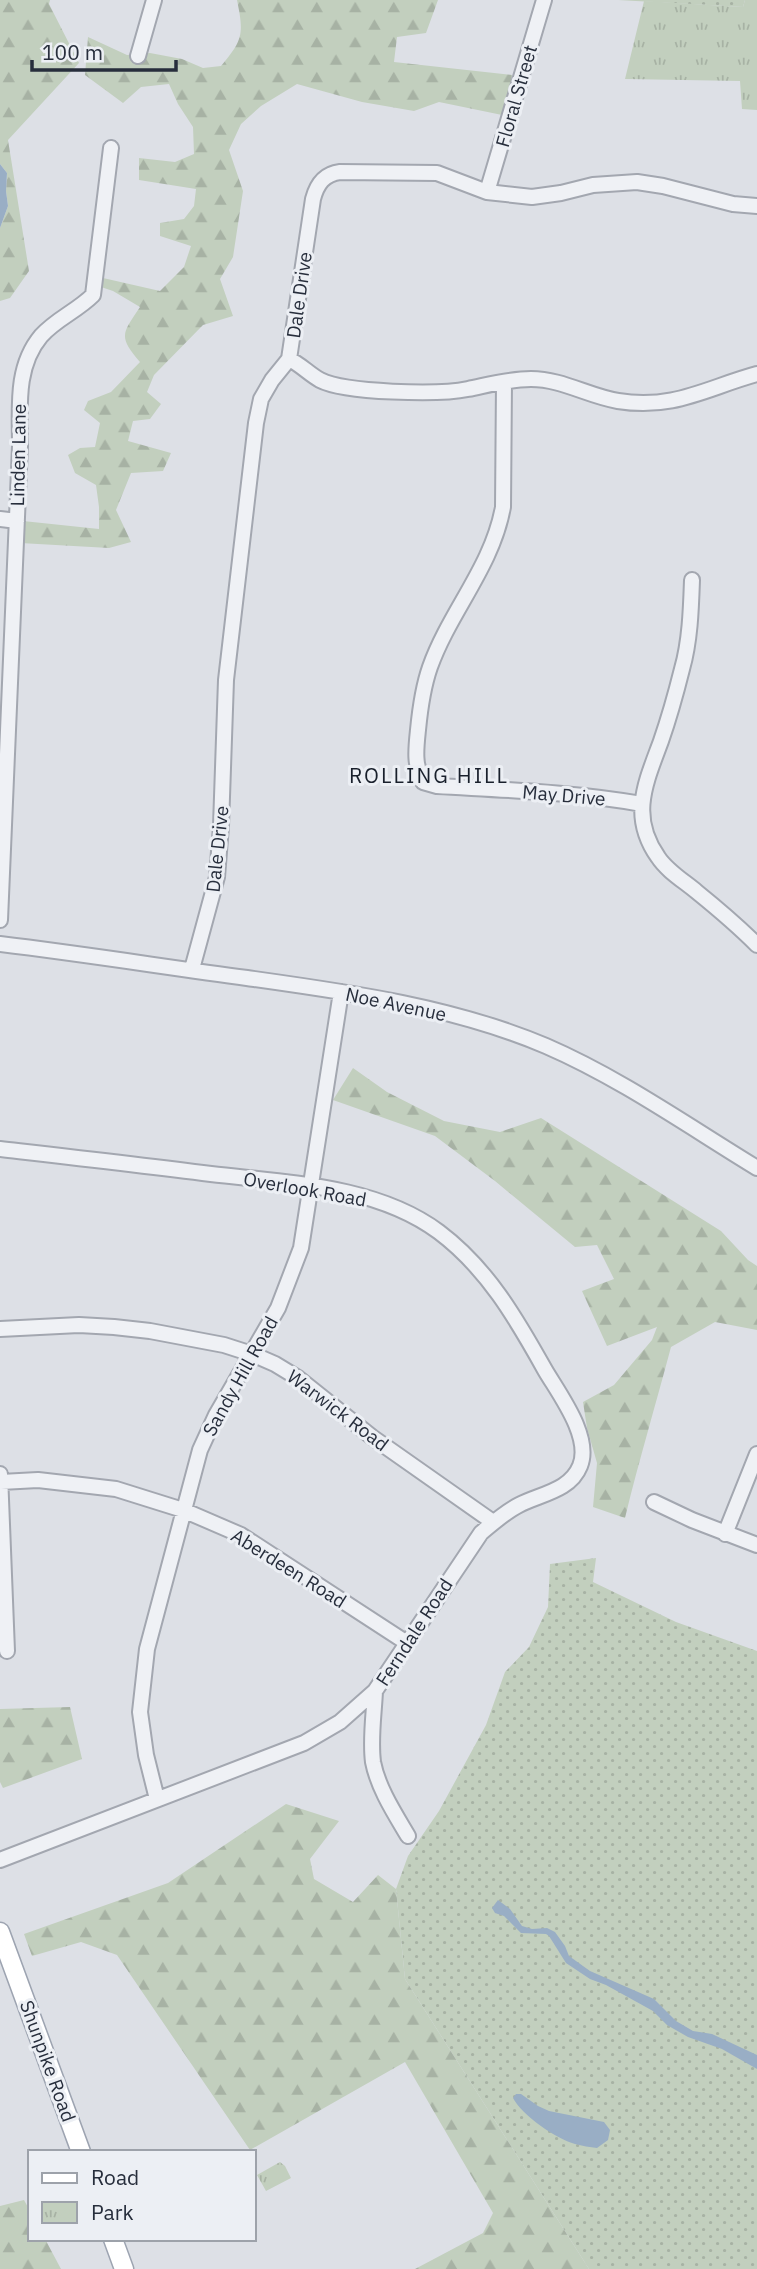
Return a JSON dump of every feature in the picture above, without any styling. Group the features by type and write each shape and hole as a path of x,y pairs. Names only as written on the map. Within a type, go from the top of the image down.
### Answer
{"main road":[{"name":"Shunpike Road","path":"0,1932 81,2150"},
{"path":"114,2241 124,2269"}],"street":[{"path":"138,56 154,0"},
{"name":"Floral Street","path":"488,192 544,0"},
{"name":"Linden Lane","path":"0,920 5,669 17,521 19,385 28,358 41,337 93,295 111,148"},
{"name":"Dale Drive","path":"192,970 218,877 226,680 256,423 261,399 289,359 316,188 332,173 437,173 488,192 532,197 593,185 637,182 733,204 757,206"},
{"path":"289,359 321,381 348,388 434,393 504,382 546,379 600,398 649,404 677,401 757,374"},
{"name":"May Drive","path":"504,382 503,507 500,523 487,559 430,664 421,704 415,752 420,776 423,782 437,786 603,797 642,804"},
{"path":"0,519 17,521"},
{"path":"692,580 683,667 645,785 642,822 647,838 662,863 757,945"},
{"name":"Noe Avenue","path":"0,944 341,992 453,1015 545,1046 601,1073 757,1168"},
{"name":"Sandy Hill Road","path":"157,1799 146,1755 140,1712 147,1649 200,1450 216,1415 278,1308 301,1248 341,992"},
{"name":"Overlook Road","path":"0,1149 311,1186 406,1211 438,1231 474,1261 520,1327 580,1433"},
{"name":"Warwick Road","path":"0,1329 79,1325 114,1327 224,1345 252,1354 298,1378 372,1437 493,1522"},
{"name":"Ferndale Road","path":"0,1860 304,1743 340,1722 376,1691 472,1544 493,1522 519,1504 570,1481 583,1456 580,1433"},
{"path":"725,1534 757,1454"},
{"path":"0,1472 7,1651"},
{"name":"Aberdeen Road","path":"1,1482 38,1480 116,1489 183,1510 242,1535 407,1643"},
{"path":"654,1502 725,1534 757,1545"},
{"path":"376,1691 373,1763 389,1804 408,1836"}],"green space":[{"path":"0,0 50,0 49,4 79,63 8,140 29,271 10,298 0,301 0,228 8,206 7,173 0,164"},
{"path":"237,0 438,0 426,33 397,37 394,62 512,75 507,116 439,102 414,111 362,102 297,84 261,106 241,124 229,150 243,191 233,257 220,279 233,316 203,325 154,375 147,392 161,404 150,419 133,421 128,441 171,453 163,471 131,473 116,510 131,542 109,548 20,543 23,521 99,529 96,485 75,473 68,455 80,448 95,447 100,423 84,410 88,401 111,392 140,362 128,346 125,335 129,323 140,307 101,287 103,278 160,291 184,267 191,246 160,236 160,223 184,219 194,206 196,189 139,180 139,158 175,162 194,154 193,127 169,84 141,87 123,103 85,75 88,37 127,55 150,53 182,59 203,68 221,66 234,50 240,36 241,21"},
{"path":"618,0 745,0 743,7"},
{"path":"745,0 757,0 757,110 742,109 740,81 625,79 644,1 743,7"},
{"path":"353,1068 387,1092 444,1121 500,1132 541,1118 721,1231 757,1266 757,1330 715,1322 671,1347 625,1518 593,1507 597,1463 583,1402 614,1385 652,1340 657,1327 607,1346 582,1291 614,1279 597,1245 575,1247 435,1136 333,1100"},
{"path":"596,1558 593,1582 676,1622 757,1651 757,2269 589,2269 405,1979 396,1889 408,1856 439,1811 486,1725 505,1672 529,1647 548,1607 550,1564"},
{"path":"70,1707 82,1759 3,1788 0,1782 0,1709"},
{"path":"286,1804 339,1821 310,1859 314,1879 353,1902 378,1875 396,1889 405,1979 589,2269 415,2269 483,2233 493,2213 405,2062 250,2150 117,1955 81,1942 32,1956 24,1934 168,1883"},
{"path":"280,2162 291,2178 266,2191 257,2175"},
{"path":"24,2200 28,2207 28,2241 46,2241 61,2269 0,2269 0,2206"}],"water":[{"path":"0,164 7,173 8,206 0,228"},
{"path":"498,1900 510,1909 522,1926 532,1929 547,1928 555,1932 569,1956 590,1971 654,1999 676,2021 693,2031 712,2034 757,2055 757,2069 722,2049 688,2037 667,2025 653,2011 590,1979 566,1963 549,1936 521,1933 504,1916 495,1913 492,1908"},
{"path":"516,2094 521,2094 549,2111 604,2122 610,2130 608,2140 597,2148 575,2144 559,2137 540,2126 517,2105 513,2098"}],"district":[{"name":"ROLLING HILL","path":"429,776"}]}
